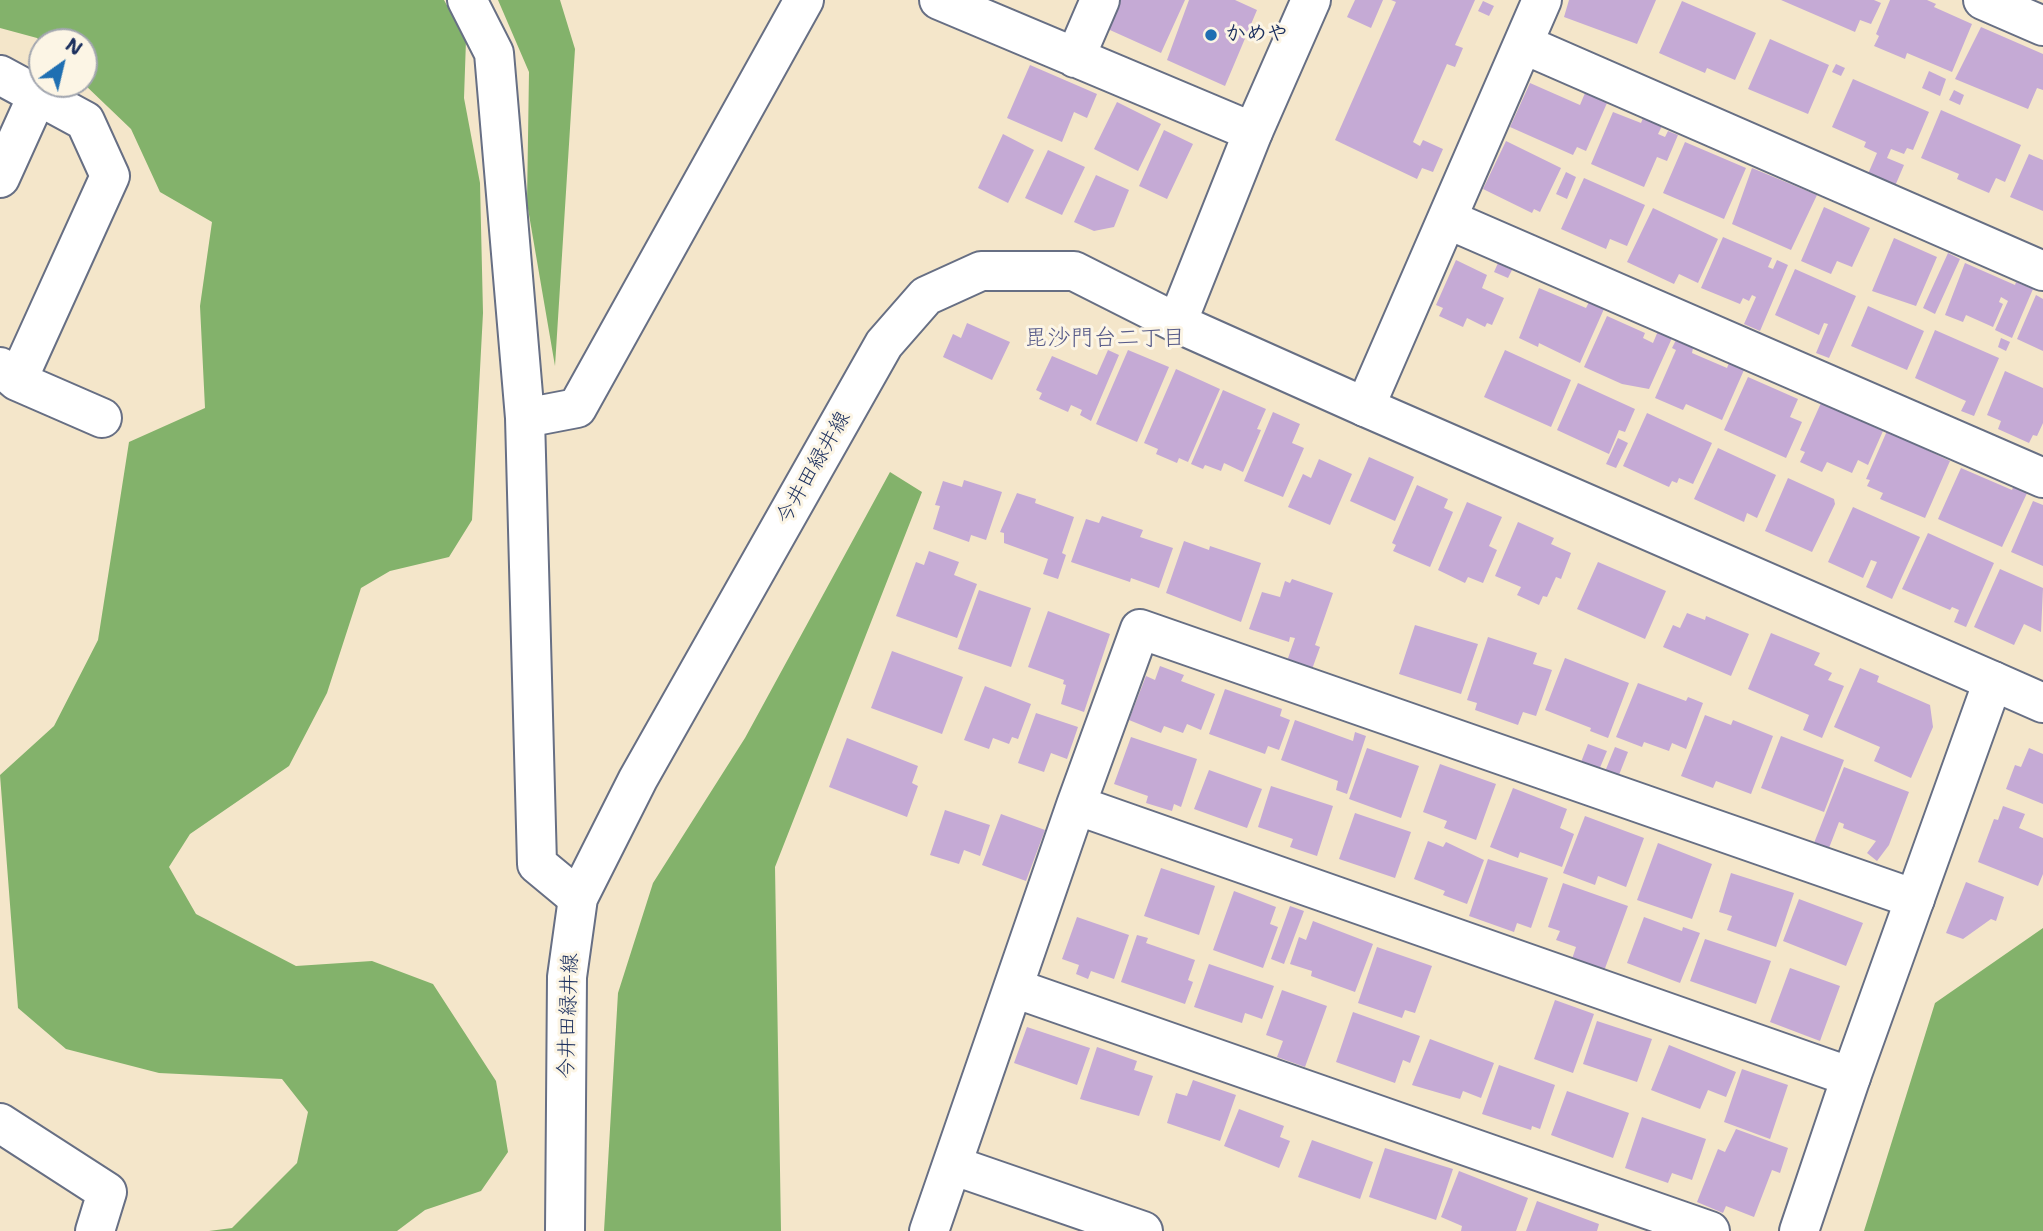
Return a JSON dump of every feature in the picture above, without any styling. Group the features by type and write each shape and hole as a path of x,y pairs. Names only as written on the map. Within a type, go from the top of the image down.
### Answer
{"street":[{"path":"467,0 494,53 525,418 537,864 579,898"},
{"path":"525,418 577,408 804,0"},
{"path":"939,0 1254,132"},
{"path":"1075,58 1100,0"},
{"path":"1177,323 1311,0"},
{"path":"1364,407 1542,0"},
{"path":"1983,0 2043,26"},
{"path":"1522,44 2043,271"},
{"path":"0,75 28,89"},
{"path":"0,178 36,98"},
{"path":"45,98 85,121 110,176 9,374 102,418"},
{"path":"1447,219 2043,478"},
{"name":"今井田緑井線","path":"565,1231 567,977 579,898 638,779 884,344 926,296 981,271 1074,271 1177,323 1364,407 2043,704"},
{"path":"929,1231 1140,629 1915,899"},
{"path":"1799,1231 1851,1077 1993,681"},
{"path":"1076,806 1851,1077"},
{"path":"1014,988 1710,1231"},
{"path":"0,1124 107,1192 95,1231"},
{"path":"952,1165 1143,1231"}],"green space":[{"path":"0,0 444,0 466,40 464,98 480,183 483,313 472,520 449,557 390,571 361,588 327,693 289,766 190,834 169,867 196,914 296,966 372,961 433,984 496,1081 508,1152 481,1191 425,1210 397,1231 209,1231 232,1228 297,1163 308,1112 282,1079 159,1073 66,1049 18,1008 0,775 54,726 98,640 129,442 205,408 200,306 212,222 160,192 131,129 98,97 98,28 28,28 28,36 0,28"},
{"path":"498,0 560,0 575,49 555,366 527,203 529,72"},
{"path":"890,472 922,492 775,867 781,1231 604,1231 618,993 653,883 745,738"},
{"path":"2043,928 2043,1231 1864,1231 1935,1003"}],"building":[{"path":"1113,0 1185,0 1161,53 1101,26"},
{"name":"かめや","path":"1189,0 1235,0 1257,10 1225,86 1167,60"},
{"path":"1355,0 1383,0 1371,28 1347,17"},
{"path":"1391,0 1475,0 1455,45 1463,48 1455,67 1447,64 1413,142 1420,146 1423,140 1443,149 1433,172 1422,168 1417,179 1335,140 1396,2"},
{"path":"1569,0 1656,0 1637,44 1564,17"},
{"path":"1781,0 1874,0 1881,3 1871,24 1860,20 1855,32"},
{"path":"1890,0 1927,0 1936,4 1934,7 1972,24 1952,72 1907,53 1905,59 1874,46"},
{"path":"1483,1 1494,6 1489,16 1478,11"},
{"path":"1682,1 1756,33 1735,80 1707,68 1705,73 1659,53"},
{"path":"1981,27 2043,54 2043,90 2037,88 2028,109 1955,79"},
{"path":"1770,39 1829,65 1808,114 1748,89"},
{"path":"1836,64 1845,68 1841,76 1832,72"},
{"path":"1030,65 1097,94 1087,118 1074,112 1062,142 1007,118"},
{"path":"1929,71 1946,79 1940,96 1922,88"},
{"path":"1853,79 1929,112 1913,150 1907,148 1904,154 1891,149 1887,158 1904,165 1895,186 1868,174 1877,153 1864,147 1866,142 1832,127"},
{"path":"1530,83 1580,105 1585,93 1607,103 1586,151 1577,147 1573,155 1510,127"},
{"path":"1954,90 1964,95 1960,105 1949,100"},
{"path":"1117,102 1161,124 1138,171 1094,149"},
{"path":"1941,110 2021,145 2005,182 1996,178 1989,193 1957,179 1959,174 1921,158"},
{"path":"1613,112 1641,123 1643,118 1662,126 1658,134 1665,137 1668,131 1678,135 1667,161 1657,157 1644,187 1591,164"},
{"path":"1164,130 1193,144 1167,199 1139,186"},
{"path":"1003,134 1034,150 1008,203 978,188"},
{"path":"1506,141 1561,168 1540,212 1534,209 1532,213 1483,189"},
{"path":"1685,142 1746,168 1724,219 1663,193"},
{"path":"1048,150 1085,167 1062,215 1025,198"},
{"path":"2029,154 2043,160 2043,211 2010,197"},
{"path":"1752,168 1817,195 1791,250 1732,224"},
{"path":"1566,172 1576,177 1567,199 1556,194"},
{"path":"1096,175 1129,190 1114,227 1094,231 1074,222"},
{"path":"1584,178 1645,205 1627,246 1610,239 1606,249 1561,229"},
{"path":"1824,207 1870,228 1852,267 1837,261 1831,274 1801,261"},
{"path":"1653,208 1718,239 1698,283 1679,274 1674,284 1627,262"},
{"path":"1723,237 1772,258 1768,267 1773,269 1777,260 1788,265 1760,331 1744,324 1756,297 1752,295 1749,301 1743,298 1740,304 1701,288"},
{"path":"1894,238 1937,257 1916,306 1872,291"},
{"path":"1948,253 1960,259 1935,314 1923,308"},
{"path":"1456,260 1487,275 1482,288 1504,298 1492,325 1487,323 1485,327 1467,318 1463,327 1439,316 1443,308 1436,305"},
{"path":"1498,263 1512,270 1508,278 1494,272"},
{"path":"1965,263 2015,285 2016,282 2033,289 2012,338 1995,330 2008,301 2001,297 1999,302 2003,304 1993,327 1966,315 1963,322 1945,315"},
{"path":"1795,269 1856,296 1829,358 1816,353 1828,324 1824,323 1819,335 1775,315"},
{"path":"1539,288 1586,308 1589,302 1604,309 1580,363 1539,343 1538,347 1519,338"},
{"path":"2036,295 2043,299 2043,351 2017,339"},
{"path":"1868,306 1924,331 1907,370 1851,346"},
{"path":"1607,316 1645,333 1643,338 1653,343 1658,331 1672,338 1649,389 1622,384 1584,367"},
{"path":"967,323 1010,342 992,380 943,357 953,334 961,338"},
{"path":"1935,330 1999,358 1974,416 1961,411 1966,401 1915,378"},
{"path":"2001,338 2010,342 2006,351 1998,347"},
{"path":"1676,340 1693,348 1692,353 1727,368 1729,363 1744,370 1722,420 1686,404 1683,410 1655,398 1676,350 1672,348"},
{"path":"1108,350 1119,355 1091,421 1080,415 1082,410 1071,405 1068,412 1039,399 1042,393 1036,390 1052,356 1097,375"},
{"path":"1128,350 1169,367 1137,442 1096,424"},
{"path":"1505,350 1571,380 1551,427 1484,397"},
{"path":"1176,369 1220,389 1188,462 1179,458 1177,463 1156,454 1158,449 1144,443"},
{"path":"2005,371 2043,388 2043,423 2037,436 2033,435 2029,443 1998,429 2001,421 1987,415"},
{"path":"1748,377 1798,399 1790,417 1802,422 1786,458 1724,430"},
{"path":"1578,383 1635,409 1625,432 1619,430 1609,454 1557,430"},
{"path":"1223,390 1266,409 1257,429 1261,430 1243,472 1224,463 1221,471 1205,465 1203,469 1191,464"},
{"path":"1821,403 1883,431 1868,465 1858,460 1852,473 1827,462 1822,472 1800,462 1805,452 1800,450"},
{"path":"1273,412 1300,424 1292,443 1304,448 1283,497 1244,481"},
{"path":"1647,413 1712,443 1693,484 1679,478 1677,483 1672,481 1669,487 1623,466"},
{"path":"1887,431 1950,461 1925,518 1880,499 1883,493 1867,486 1870,480 1866,479"},
{"path":"1618,438 1628,443 1616,468 1606,464"},
{"path":"1718,448 1776,475 1757,518 1747,513 1744,522 1694,499"},
{"path":"1369,457 1414,477 1395,521 1350,501"},
{"path":"1319,459 1352,474 1330,525 1288,507 1303,474 1311,478"},
{"path":"1961,468 2012,490 2014,485 2028,491 2002,547 1938,519"},
{"path":"1788,478 1834,499 1835,504 1812,552 1765,531"},
{"path":"964,480 1002,492 986,540 971,535 969,542 933,529 940,506 935,505 943,481 962,487"},
{"path":"1417,485 1448,499 1444,508 1453,512 1430,567 1393,551 1396,545 1392,543"},
{"path":"1017,493 1036,499 1035,503 1074,517 1062,553 1066,555 1058,579 1043,574 1048,559 1004,543 1004,533 1000,532"},
{"path":"2033,501 2043,505 2043,566 2011,552"},
{"path":"1467,502 1502,517 1489,546 1497,550 1483,583 1468,577 1465,583 1438,570"},
{"path":"1853,507 1920,537 1892,599 1866,587 1877,562 1871,560 1863,578 1828,562"},
{"path":"1102,516 1143,530 1140,537 1173,548 1159,588 1131,578 1130,582 1071,562 1086,519 1099,523"},
{"path":"1518,522 1554,538 1551,544 1571,553 1561,579 1556,577 1547,597 1543,596 1539,605 1517,595 1521,587 1495,576"},
{"path":"1928,533 1994,563 1966,627 1954,622 1959,610 1952,607 1950,610 1902,589"},
{"path":"1184,541 1209,550 1210,546 1261,563 1241,622 1166,593"},
{"path":"929,551 959,562 954,575 977,584 957,638 896,616 916,562 924,565"},
{"path":"1598,562 1666,591 1645,639 1577,609"},
{"path":"2000,569 2043,588 2041,632 2024,624 2014,645 1974,627"},
{"path":"1292,579 1333,593 1315,645 1320,647 1311,672 1286,664 1295,638 1290,637 1289,642 1249,629 1262,592 1280,597 1285,581 1290,583"},
{"path":"979,590 1031,608 1011,667 958,649"},
{"path":"1048,611 1110,634 1084,712 1061,704 1066,685 1063,684 1064,680 1028,667"},
{"path":"1687,613 1705,620 1706,616 1749,634 1731,676 1663,647 1673,625 1680,628"},
{"path":"1415,625 1478,644 1461,694 1399,674"},
{"path":"1771,633 1820,653 1814,665 1832,673 1828,680 1844,686 1822,738 1803,730 1809,715 1748,689"},
{"path":"1488,637 1537,653 1533,664 1552,670 1536,716 1523,712 1518,725 1475,710 1477,703 1467,700"},
{"path":"892,651 963,677 942,734 871,708"},
{"path":"1565,658 1629,683 1608,738 1590,731 1591,728 1545,710"},
{"path":"1160,666 1184,675 1181,681 1215,694 1201,730 1187,724 1183,733 1164,726 1161,733 1129,720 1146,676 1155,680"},
{"path":"1860,668 1879,676 1877,682 1930,705 1933,727 1911,778 1874,761 1880,747 1834,727"},
{"path":"1638,683 1686,701 1688,697 1703,703 1686,749 1672,743 1669,751 1644,742 1642,747 1616,737"},
{"path":"985,686 1031,704 1018,739 1012,737 1009,744 993,738 989,749 964,740"},
{"path":"1225,689 1282,709 1280,716 1290,720 1279,750 1268,746 1265,754 1209,734"},
{"path":"1036,713 1078,727 1067,759 1051,753 1044,772 1018,763"},
{"path":"1705,715 1731,725 1733,720 1773,736 1751,794 1716,781 1713,788 1681,776"},
{"path":"1295,720 1353,741 1355,732 1366,736 1347,794 1336,790 1338,781 1281,760"},
{"path":"1781,736 1844,760 1824,812 1761,788"},
{"path":"1131,737 1197,759 1181,807 1174,804 1172,811 1146,803 1148,796 1114,784"},
{"path":"847,738 918,766 912,783 918,786 907,817 829,787"},
{"path":"1588,744 1607,751 1596,777 1578,770"},
{"path":"1615,747 1628,752 1617,780 1604,774"},
{"path":"1367,748 1419,766 1401,818 1349,799"},
{"path":"2029,748 2043,754 2043,804 2006,789 2015,765 2021,767"},
{"path":"1440,764 1496,784 1476,840 1444,828 1447,821 1423,812"},
{"path":"1844,767 1909,792 1889,845 1877,861 1867,853 1876,841 1843,828 1844,824 1839,822 1829,848 1814,843"},
{"path":"1209,770 1262,789 1247,828 1194,809"},
{"path":"1271,786 1333,806 1317,856 1290,847 1293,839 1258,827"},
{"path":"1513,788 1567,809 1560,828 1574,834 1562,867 1520,852 1518,858 1490,847"},
{"path":"2003,806 2025,814 2019,828 2043,838 2043,874 2038,886 1978,862 1994,819 1998,820"},
{"path":"945,810 990,825 980,856 964,850 959,864 930,855"},
{"path":"1355,813 1411,832 1395,878 1339,859"},
{"path":"1001,814 1045,830 1026,881 982,865"},
{"path":"1585,816 1644,838 1626,887 1598,876 1595,885 1563,873"},
{"path":"1428,841 1443,847 1446,842 1484,860 1467,904 1443,895 1445,891 1414,879"},
{"path":"1658,843 1712,864 1692,919 1637,900"},
{"path":"1488,859 1548,878 1531,928 1517,923 1514,932 1469,916"},
{"path":"1161,868 1215,886 1199,935 1144,916"},
{"path":"1731,873 1794,893 1776,947 1727,930 1732,916 1719,912"},
{"path":"1966,882 2004,897 1996,921 1991,919 1963,939 1946,933"},
{"path":"1563,883 1628,906 1604,971 1572,959 1576,947 1556,940 1560,931 1548,927"},
{"path":"1234,891 1276,907 1270,924 1278,927 1263,968 1213,950"},
{"path":"1799,899 1863,923 1846,966 1783,941"},
{"path":"1290,906 1304,911 1284,964 1271,959"},
{"path":"1077,917 1129,935 1114,979 1091,971 1088,979 1076,974 1079,965 1062,959"},
{"path":"1644,917 1682,931 1683,927 1700,933 1680,983 1627,963"},
{"path":"1313,921 1373,944 1355,992 1311,976 1312,971 1290,964 1299,937 1306,940"},
{"path":"1137,935 1148,938 1146,943 1195,960 1188,980 1193,982 1185,1004 1121,982"},
{"path":"1705,939 1771,961 1756,1004 1690,981"},
{"path":"1377,947 1432,966 1415,1013 1405,1010 1402,1018 1358,1003"},
{"path":"1209,964 1274,986 1262,1019 1245,1013 1242,1023 1194,1007"},
{"path":"1790,968 1840,986 1820,1041 1770,1022"},
{"path":"1282,990 1327,1006 1305,1067 1277,1057 1283,1041 1266,1035"},
{"path":"1555,1000 1594,1014 1573,1073 1534,1059"},
{"path":"1353,1012 1420,1036 1410,1063 1403,1060 1395,1083 1336,1062"},
{"path":"1597,1021 1652,1039 1637,1082 1583,1064"},
{"path":"1027,1027 1090,1048 1077,1085 1014,1063"},
{"path":"1430,1039 1494,1063 1481,1098 1463,1091 1460,1099 1412,1085"},
{"path":"1669,1045 1736,1072 1726,1097 1708,1090 1700,1109 1651,1090"},
{"path":"1097,1047 1137,1061 1134,1070 1153,1076 1139,1116 1080,1099"},
{"path":"1499,1065 1555,1085 1540,1129 1532,1126 1531,1130 1482,1114"},
{"path":"1742,1069 1788,1085 1770,1139 1724,1122"},
{"path":"1193,1080 1236,1095 1220,1141 1167,1123 1176,1093 1187,1096"},
{"path":"1567,1091 1629,1113 1613,1158 1551,1135"},
{"path":"1239,1109 1284,1126 1280,1137 1290,1141 1279,1168 1224,1146"},
{"path":"1642,1117 1706,1139 1692,1180 1672,1173 1668,1183 1625,1168"},
{"path":"1736,1129 1788,1148 1780,1173 1772,1170 1754,1217 1726,1206 1723,1213 1697,1202 1718,1149 1725,1152"},
{"path":"1312,1140 1373,1162 1360,1199 1298,1177"},
{"path":"1385,1148 1453,1169 1436,1220 1369,1197"},
{"path":"1459,1171 1528,1198 1516,1231 1461,1231 1462,1226 1441,1217"},
{"path":"1537,1201 1599,1224 1597,1231 1526,1231"}],"place":[{"name":"かめや","path":"1211,35"}],"district":[{"name":"毘沙門台二丁目","path":"1105,339"}]}
